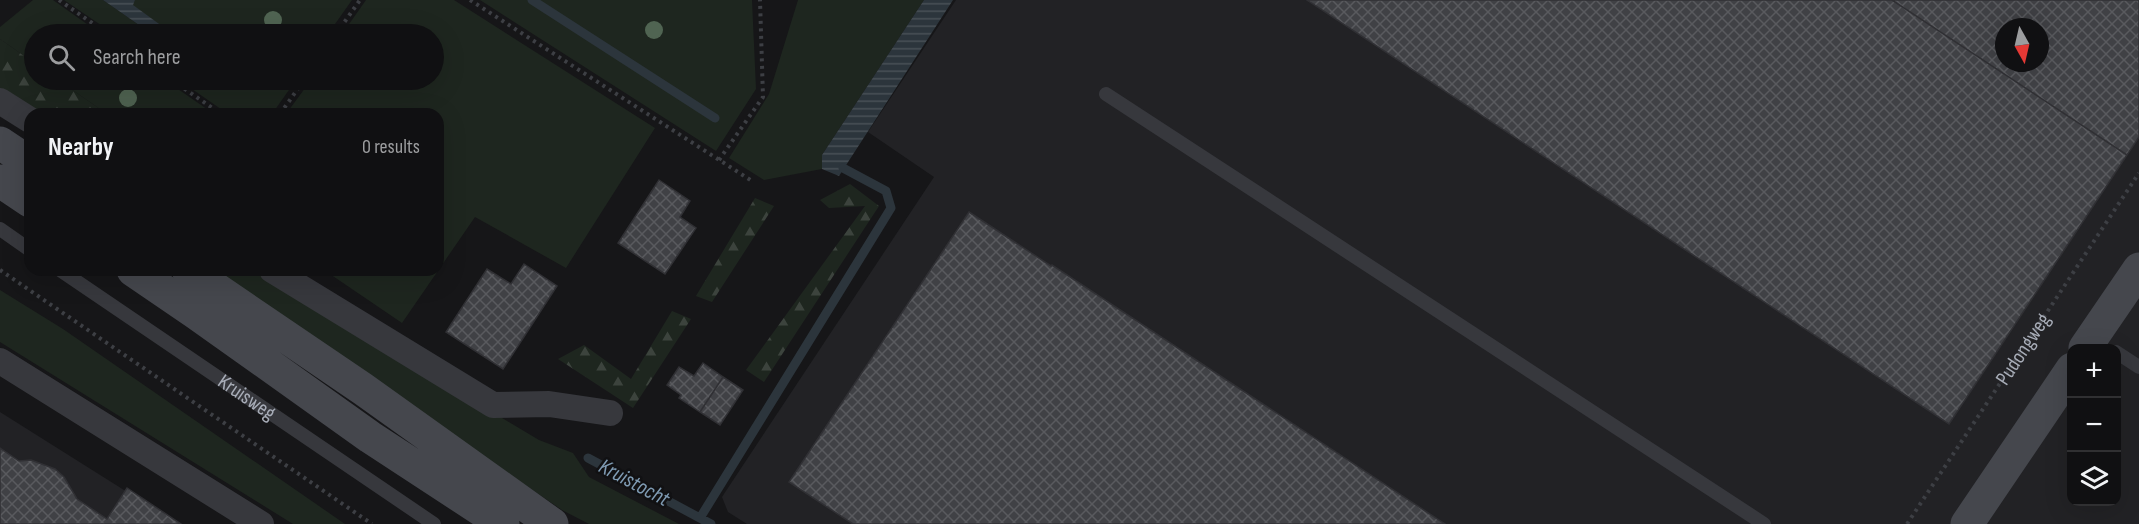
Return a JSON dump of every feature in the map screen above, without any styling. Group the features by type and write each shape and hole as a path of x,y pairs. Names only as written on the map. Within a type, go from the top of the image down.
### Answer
{"main road":[{"path":"0,143 24,159"},
{"path":"0,181 24,197"},
{"path":"2103,344 2139,269"},
{"name":"Kruisweg","path":"142,276 370,437 503,524"},
{"path":"197,276 363,388 552,524"},
{"path":"1967,524 2067,376"}],"street":[{"path":"0,101 24,116"},
{"path":"282,276 493,405 549,404 610,413"},
{"path":"0,361 261,524"}],"lane":[{"path":"1106,94 1764,524"},
{"path":"0,229 24,246"},
{"name":"Kruisweg","path":"69,276 434,524"},
{"path":"2121,357 2139,367"}],"path":[{"path":"59,0 94,24"},
{"path":"343,24 360,0"},
{"path":"470,0 752,181"},
{"path":"719,160 763,96 759,0"},
{"path":"186,90 212,108"},
{"path":"284,108 297,90"},
{"name":"Pudongweg","path":"1907,524 2139,173"},
{"name":"Kruisweg","path":"0,270 372,524"}],"shaded area":[{"path":"103,0 135,0 133,5 159,24 138,24"},
{"path":"924,0 953,0 839,176 822,169 822,155"},
{"path":"956,0 2139,0 2139,524 747,524 728,512 722,497 934,177 868,132"},
{"path":"0,412 178,524 0,524"}],"green space":[{"path":"33,0 53,0 87,24 24,24 24,56 0,39 0,27"},
{"path":"64,0 103,0 138,24 99,24"},
{"path":"135,0 352,0 335,24 159,24 132,5"},
{"path":"366,0 454,0 655,128 566,268 475,217 444,262 444,108 290,108 304,90 444,90 444,24 349,24"},
{"path":"480,0 752,0 756,89 716,151"},
{"path":"798,0 924,0 822,155 822,169 764,180 729,158 769,94"},
{"path":"0,39 24,56 24,90 72,90 98,108 33,108 0,88"},
{"path":"72,90 179,90 205,108 98,108"},
{"path":"193,90 289,90 276,108 219,108"},
{"path":"850,184 879,206 764,382 746,370 865,206 829,208 820,200"},
{"path":"755,198 774,206 712,302 696,296"},
{"path":"219,276 265,276 539,440 573,453 589,477 679,524 589,524 562,510"},
{"path":"333,276 434,276 402,323"},
{"path":"0,290 63,329 345,524 293,524 0,342"},
{"path":"672,311 691,319 633,408 558,359 584,345 631,379"}],"building":[{"path":"1307,0 1892,0 1995,68 1995,72 2001,72 2127,155 1949,424"},
{"path":"1892,0 2139,0 2139,137 2127,155 2001,72 2049,72 2049,18 1995,18 1995,68"},
{"path":"659,180 690,201 680,217 696,228 665,274 618,243"},
{"path":"969,212 1445,524 853,524 789,482"},
{"path":"524,264 557,286 503,369 446,332 487,269 511,284"},
{"path":"703,363 723,377 700,412 679,398 681,395 667,385 679,367 694,376"},
{"path":"723,377 743,390 720,425 700,412"},
{"path":"0,448 19,461 31,460 55,469 64,477 77,499 107,519 127,488 181,524 0,524"}],"waterway":[{"path":"532,0 715,118"},
{"path":"700,518 891,208 886,191 843,168"},
{"name":"Kruistocht","path":"588,458 711,524"}]}
